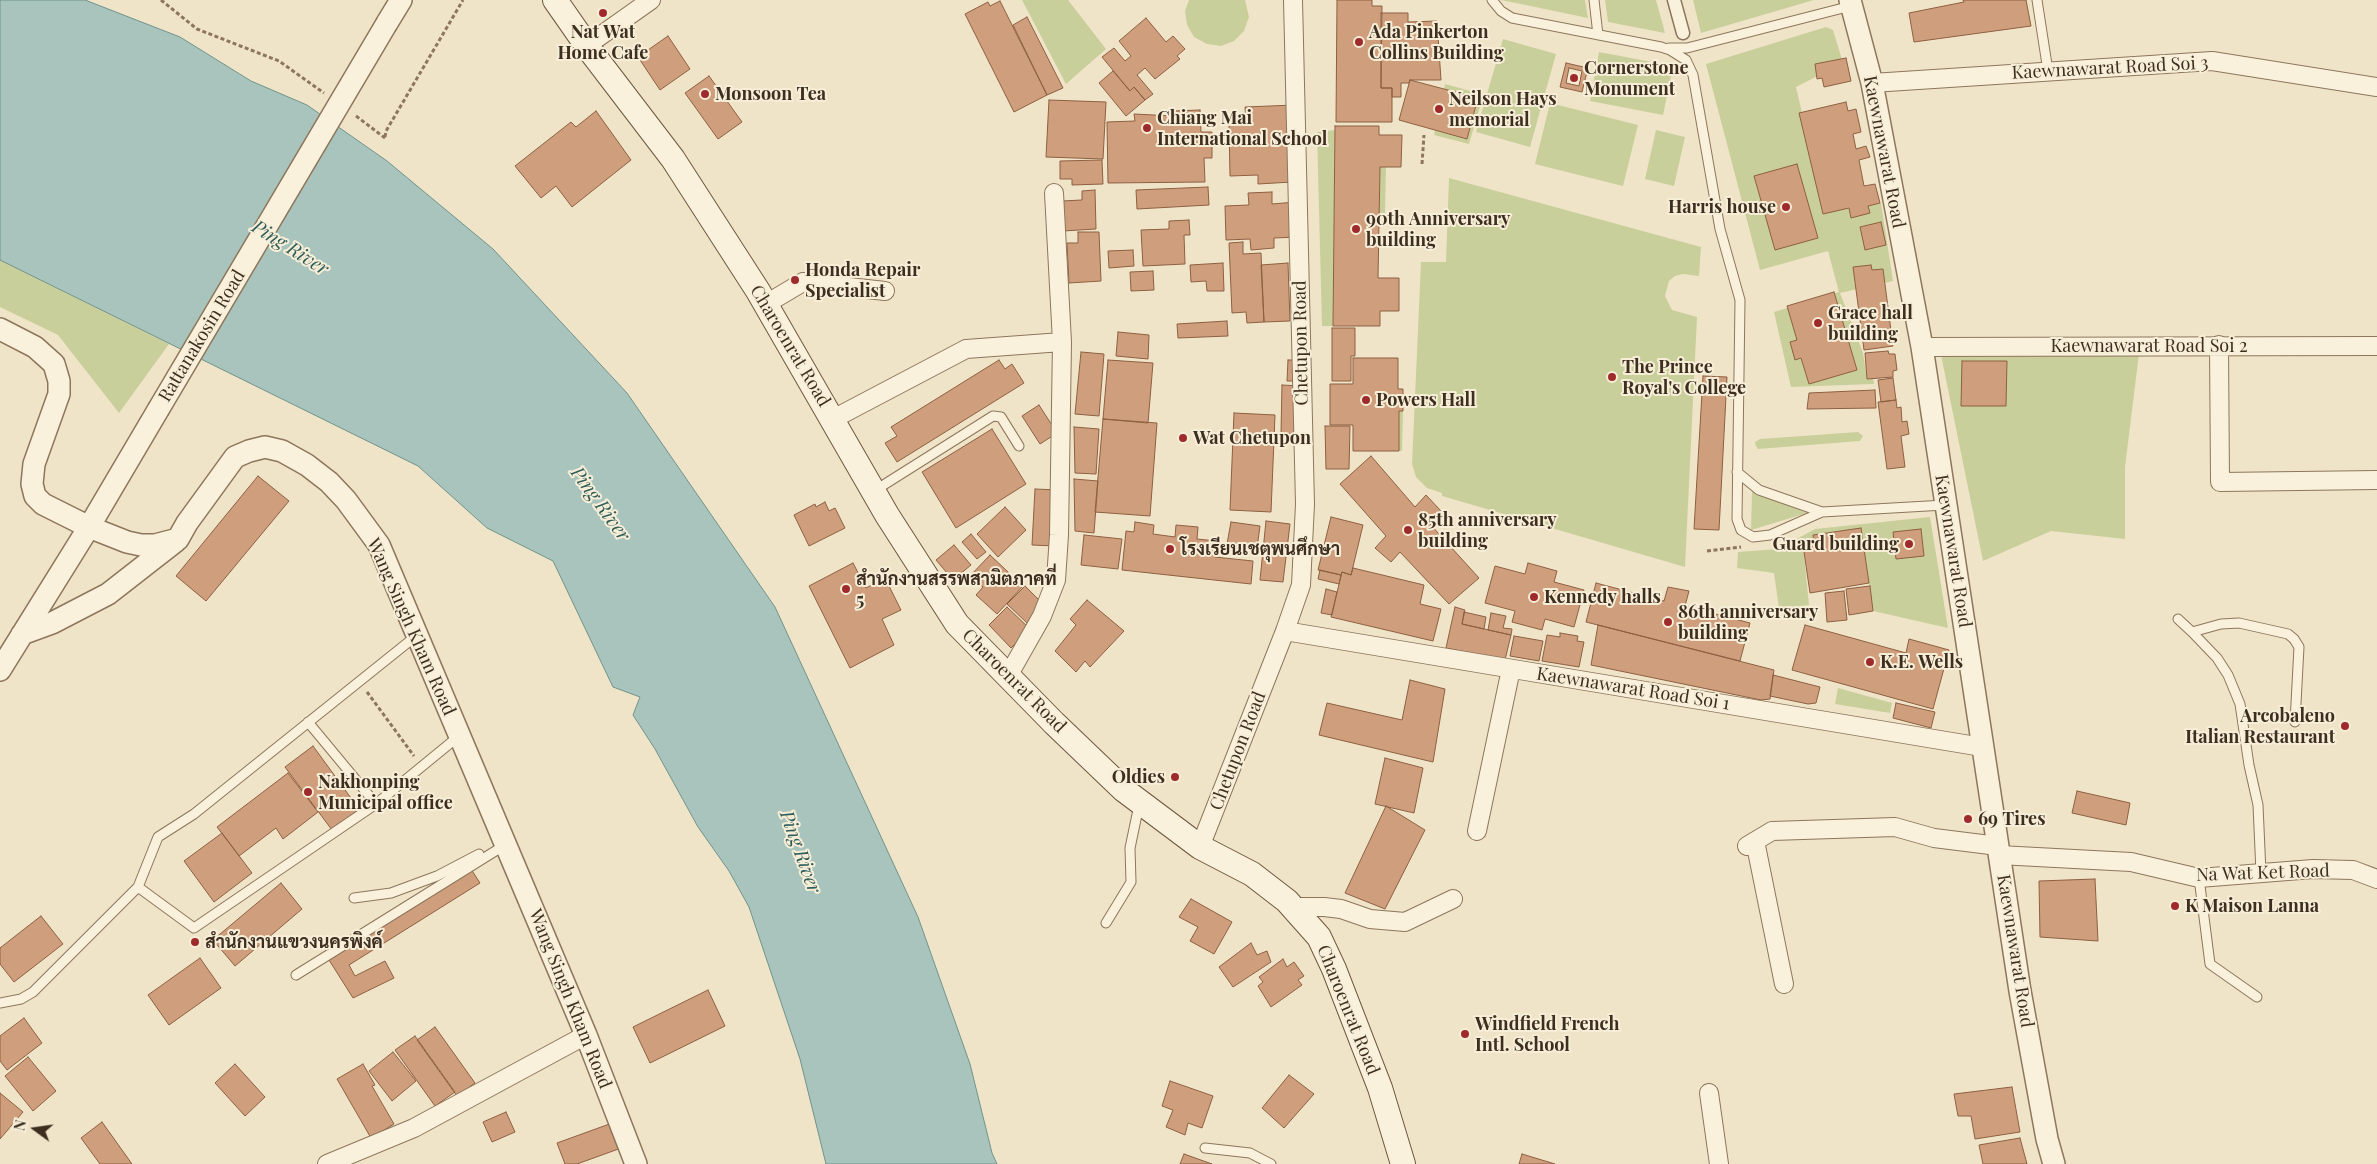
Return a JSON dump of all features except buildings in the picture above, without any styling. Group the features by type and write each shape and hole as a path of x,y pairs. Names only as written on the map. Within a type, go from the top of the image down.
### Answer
{"main road":[{"name":"Charoenrat Road","path":"555,0 586,46 673,159 766,304 886,515 957,624 1124,790 1200,848 1252,874 1292,907 1319,937 1334,969 1380,1088 1403,1164"}],"street":[{"name":"Rattanakosin Road","path":"0,670 106,500 401,0"},
{"path":"586,46 651,0"},
{"name":"Chetupon Road","path":"1200,848 1285,631 1301,585 1305,504 1293,0"},
{"path":"1674,0 1683,33"},
{"name":"Kaewnawarat Road","path":"1850,3 1872,84 1922,347 2020,992 2054,1164"},
{"name":"Kaewnawarat Road Soi 3","path":"1872,84 2212,60 2377,87"},
{"path":"1008,676 1042,616 1056,580 1059,535 1062,342 1054,193"},
{"path":"766,304 803,282 885,291"},
{"path":"0,329 35,347 54,364 59,381 59,394 34,464 32,484 35,496 43,504 89,527 127,542 155,545 178,539"},
{"path":"833,419 966,349 1062,342"},
{"path":"2219,345 2220,482 2377,480"},
{"name":"Kaewnawarat Road Soi 2","path":"1922,347 2377,346"},
{"name":"Wang Singh Kham Road","path":"178,539 187,523 235,457 249,450 265,447 282,451 307,465 329,482 346,500 379,544 416,636 586,1036 636,1164"},
{"path":"22,634 52,623 108,594 178,539"},
{"name":"Kaewnawarat Road Soi 1","path":"1285,631 1982,747"},
{"path":"1477,832 1510,669"},
{"name":"Na Wat Ket Road","path":"1784,984 1751,844 1772,831 1895,828 1934,838 1999,850 2131,862 2199,878 2313,869 2353,870 2377,879"},
{"path":"1292,907 1341,909 1370,919 1405,922 1452,899"},
{"path":"327,1164 414,1128 586,1036"},
{"path":"1708,1093 1719,1164"}],"lane":[{"path":"1492,0 1501,12 1512,18 1661,47 1687,48 1850,3"},
{"path":"1594,0 1598,35"},
{"path":"2037,0 2048,71"},
{"path":"1661,47 1679,55 1690,67 1720,229 1740,300 1737,519 1741,530 1753,537 1770,535 1822,512 1946,505"},
{"path":"874,491 993,416 1001,417 1019,446"},
{"path":"1737,472 1759,490 1822,512"},
{"path":"2178,619 2217,658 2240,704 2249,764 2258,805 2261,873"},
{"path":"2192,632 2221,624 2239,623 2288,634 2294,639 2300,647 2295,722"},
{"path":"0,1003 21,999 33,992 138,887 158,837 194,814 416,636"},
{"path":"308,722 376,804"},
{"path":"138,887 194,928 376,804 459,736"},
{"path":"1106,923 1131,882 1130,848 1140,802"},
{"path":"354,898 391,893 437,876 505,843"},
{"path":"296,975 505,843"},
{"path":"2199,878 2210,964 2257,997"},
{"path":"1205,1148 1250,1153 1271,1164"}],"path":[{"path":"161,0 197,29 279,61 325,94"},
{"path":"355,116 385,138 386,131 463,0"},
{"path":"1422,164 1424,135"},
{"path":"1707,551 1751,546"},
{"path":"359,682 422,766"}],"green space":[{"path":"1022,0 1068,0 1106,49 1066,84"},
{"path":"1189,0 1245,0 1249,17 1244,31 1234,41 1221,46 1207,44 1194,37 1187,25 1185,11"},
{"path":"1501,0 1585,0 1588,18 1516,3"},
{"path":"1605,0 1656,0 1665,33 1608,22"},
{"path":"1693,0 1814,0 1701,33"},
{"path":"1826,27 1833,30 1843,63 1796,87 1825,212 1881,203 1893,281 1840,293 1863,353 1867,379 1873,378 1874,384 1791,387 1774,312 1839,292 1828,251 1760,270 1706,64"},
{"path":"1503,39 1556,54 1530,147 1476,132"},
{"path":"1599,52 1673,66 1663,115 1590,101"},
{"path":"1445,84 1478,93 1481,103 1469,144 1434,135 1435,130 1467,139 1478,99 1444,89"},
{"path":"1550,103 1638,125 1623,186 1535,164"},
{"path":"1335,130 1333,326 1322,326 1317,132"},
{"path":"1656,130 1685,137 1674,186 1645,179"},
{"path":"1380,167 1386,167 1385,213 1379,213"},
{"path":"1449,178 1701,247 1699,276 1683,274 1675,276 1669,281 1665,296 1672,310 1697,317 1685,567 1442,496 1442,493 1427,488 1416,477 1412,464 1421,262 1446,262"},
{"path":"0,260 169,344 119,413 58,335 0,307"},
{"path":"1940,350 2056,356 2139,354 2125,467 2125,539 2051,531 1983,561"},
{"path":"1399,411 1403,411 1402,451 1399,451"},
{"path":"1858,432 1863,436 1860,441 1758,449 1755,442 1760,439"},
{"path":"1752,491 1807,513 1751,530"},
{"path":"1930,517 1948,628 1873,611 1860,528 1813,535 1814,543 1803,545 1809,605 1779,609 1774,573 1737,568 1738,552 1778,549 1815,529"},
{"path":"1838,688 1892,703 1890,713 1835,704"}],"water":[{"name":"Ping River","path":"0,0 85,0 180,37 251,81 307,105 387,161 493,249 627,393 775,607 918,917 970,1064 992,1153 997,1164 826,1164 800,1059 749,907 729,871 698,827 655,749 633,715 640,697 613,687 553,561 487,528 418,466 0,260"}],"place":[{"name":"Nat Wat Home Cafe","path":"603,13"},
{"name":"Ada Pinkerton Collins Building","path":"1359,42"},
{"name":"Cornerstone Monument","path":"1574,78"},
{"name":"Monsoon Tea","path":"705,94"},
{"name":"Neilson Hays memorial","path":"1439,109"},
{"name":"Chiang Mai International School","path":"1147,128"},
{"name":"Harris house","path":"1786,207"},
{"name":"90th Anniversary building","path":"1356,229"},
{"name":"Honda Repair Specialist","path":"795,280"},
{"name":"Grace hall building","path":"1818,323"},
{"name":"The Prince Royal's College","path":"1612,377"},
{"name":"Powers Hall","path":"1366,400"},
{"name":"Wat Chetupon","path":"1183,438"},
{"name":"85th anniversary building","path":"1408,530"},
{"name":"Guard building","path":"1909,544"},
{"name":"โรงเรียนเชตุพนศึกษา","path":"1170,549"},
{"name":"สำนักงานสรรพสามิตภาคที่ 5","path":"846,589"},
{"name":"Kennedy halls","path":"1534,597"},
{"name":"86th anniversary building","path":"1668,622"},
{"name":"K.E. Wells","path":"1870,662"},
{"name":"Arcobaleno Italian Restaurant","path":"2345,726"},
{"name":"Oldies","path":"1175,777"},
{"name":"Nakhonping Municipal office","path":"308,792"},
{"name":"69 Tires","path":"1968,819"},
{"name":"K Maison Lanna","path":"2175,906"},
{"name":"สำนักงานแขวงนครพิงค์","path":"195,942"},
{"name":"Windfield French Intl. School","path":"1465,1034"}]}
